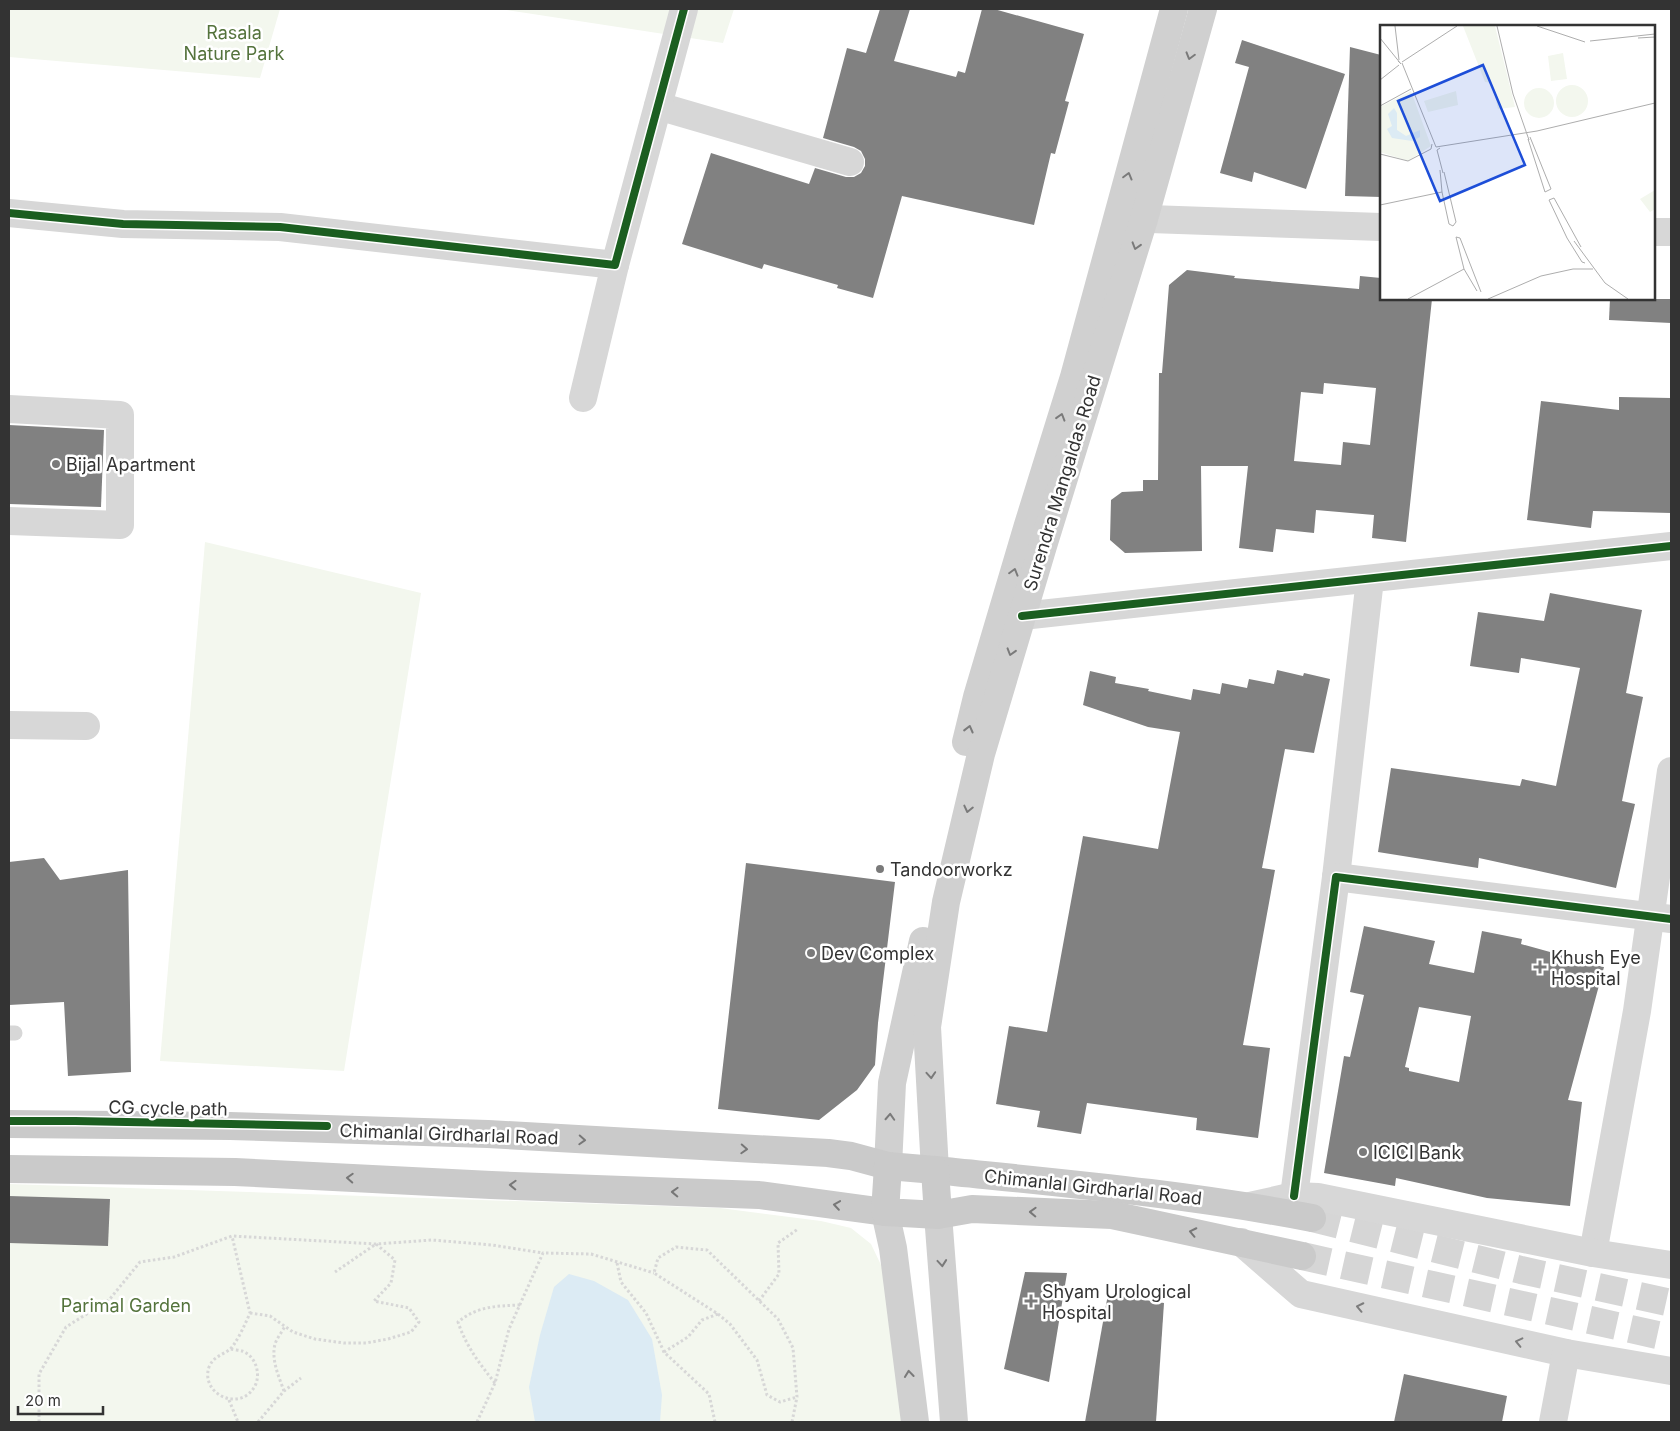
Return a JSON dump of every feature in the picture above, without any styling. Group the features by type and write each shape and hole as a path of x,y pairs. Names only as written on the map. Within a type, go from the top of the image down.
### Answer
{"main road":[{"name":"Surendra Mangaldas Road","path":"888,1166 892,1083 922,947 932,880 977,697 1074,377 1174,9"},
{"name":"Surendra Mangaldas Road","path":"935,1170 927,1027 946,902 981,754 1144,219 1203,9"},
{"name":"Chimanlal Girdharlal Road","path":"9,1124 230,1126 488,1134 828,1152 888,1166 1114,1188 1250,1206 1312,1218"},
{"path":"888,1166 885,1212 893,1248 915,1422"},
{"path":"9,1169 234,1172 491,1185 759,1195 885,1212"},
{"path":"935,1170 954,1422"},
{"name":"Chimanlal Girdharlal Road","path":"885,1212 938,1215 972,1209 1112,1215 1302,1256"}],"street":[{"path":"583,398 615,265 684,9"},
{"path":"658,106 850,162"},
{"path":"9,213 123,224 280,227 615,265"},
{"path":"1117,217 1380,226"},
{"path":"1655,232 1671,232"},
{"path":"9,409 120,415 120,525 9,521"},
{"path":"1022,616 1671,546"},
{"path":"1294,1196 1336,877 1370,579"},
{"path":"9,724 86,726"},
{"path":"1593,1253 1637,1011 1661,918 1671,771"},
{"path":"1336,877 1661,918"},
{"path":"1250,1206 1294,1196 1318,1196 1593,1253 1671,1265"},
{"path":"1241,1242 1301,1294 1566,1353 1671,1371"},
{"path":"1553,1422 1566,1353"}],"path":[{"path":"759,1301 779,1274 778,1243 834,1204"},
{"path":"39,1422 39,1374 66,1327 109,1300 140,1262 174,1257 232,1236 376,1244 432,1240 492,1245 543,1253 591,1254 654,1273 718,1314 730,1324 757,1360 767,1394 780,1402 797,1397"},
{"path":"231,1349 250,1313 232,1236"},
{"path":"335,1272 376,1244"},
{"path":"250,1313 270,1316 293,1332 315,1339 344,1343 366,1343 411,1332 420,1322 409,1308 374,1301 391,1283 395,1260 376,1244"},
{"path":"654,1273 658,1258 676,1247 707,1250 778,1319 793,1348 797,1397 792,1422"},
{"path":"477,1422 495,1383 509,1329 543,1253"},
{"path":"617,1263 621,1282 646,1313 664,1352 709,1394 715,1422"},
{"path":"495,1383 473,1356 458,1322 467,1314 485,1307 520,1305"},
{"path":"664,1352 688,1337 702,1320 718,1314"},
{"path":"284,1391 274,1360 275,1344 285,1326"},
{"path":"231,1349 243,1351 253,1358 258,1369 257,1381 251,1392 241,1398 229,1400 216,1393 209,1381 209,1366 218,1355 231,1349"},
{"path":"258,1422 284,1391 301,1378"},
{"path":"229,1400 238,1422"}],"green space":[{"name":"Rasala Nature Park","path":"9,9 280,9 260,78 9,57"},
{"path":"500,9 734,9 723,43"},
{"path":"205,542 421,593 344,1071 160,1061"},
{"name":"Parimal Garden","path":"9,1184 720,1208 821,1221 851,1228 871,1244 881,1265 905,1346 916,1422 9,1422"}],"shaded area":[{"path":"569,1274 594,1281 628,1300 652,1339 662,1395 660,1422 535,1422 529,1387 540,1335 554,1287"}],"building":[{"path":"880,9 910,9 894,61 956,77 958,71 965,73 982,9 994,9 1084,34 1065,101 1069,102 1055,154 1051,153 1034,225 902,196 873,298 837,288 838,285 764,264 762,269 682,244 711,153 809,184 815,168 846,177 854,177 861,173 865,166 865,159 861,151 854,147 823,138 847,48 866,53"},
{"path":"1242,40 1345,74 1306,189 1254,172 1252,182 1220,173 1249,67 1235,63"},
{"path":"1350,47 1380,55 1380,197 1345,196"},
{"path":"1187,270 1235,276 1234,278 1359,289 1360,276 1380,278 1380,300 1432,300 1406,542 1372,538 1374,515 1316,510 1314,533 1276,529 1273,552 1239,548 1248,466 1201,466 1202,551 1125,553 1110,540 1111,500 1122,492 1143,491 1143,480 1158,480 1159,373 1162,373 1169,285","holes":["1324,383 1376,388 1370,445 1343,442 1341,465 1294,461 1301,392 1323,394"]},
{"path":"1671,299 1671,323 1609,320 1610,300"},
{"path":"1619,397 1671,398 1671,513 1593,511 1591,528 1527,520 1541,401 1619,410"},
{"name":"Bijal Apartment","path":"9,425 104,430 101,507 9,504"},
{"path":"1550,593 1642,610 1626,693 1643,697 1622,801 1635,804 1616,888 1479,858 1478,868 1378,852 1391,768 1520,786 1522,779 1556,786 1580,668 1521,658 1519,673 1470,666 1478,612 1544,621"},
{"path":"1277,670 1303,676 1304,673 1330,679 1314,753 1285,749 1262,868 1275,870 1243,1045 1270,1048 1258,1138 1196,1130 1197,1118 1087,1103 1081,1134 1037,1127 1040,1111 996,1104 1009,1026 1047,1032 1083,836 1158,849 1180,732 1148,727 1083,705 1090,671 1116,677 1115,683 1149,689 1148,691 1191,700 1193,689 1220,694 1222,683 1247,688 1249,679 1274,684"},
{"path":"44,858 60,880 128,870 131,1072 68,1076 64,1002 9,1005 9,862"},
{"name":"Dev Complex","path":"746,863 895,882 878,1023 875,1065 857,1090 819,1120 718,1109"},
{"path":"1364,926 1435,941 1429,964 1474,973 1482,931 1522,939 1521,944 1604,967 1568,1100 1582,1102 1570,1206 1487,1198 1396,1178 1395,1186 1324,1173 1344,1056 1350,1057 1364,995 1350,992","holes":["1419,1007 1471,1016 1459,1082 1409,1071 1409,1068 1405,1067"]},
{"path":"9,1196 110,1199 108,1246 9,1243"},
{"path":"1025,1272 1067,1273 1049,1382 1004,1369"},
{"path":"1108,1294 1164,1303 1156,1422 1085,1422"},
{"path":"1404,1374 1507,1396 1502,1422 1394,1422"}],"tunnel":[{"path":"1312,1218 1521,1270 1671,1303"},
{"path":"1302,1256 1671,1338"}],"cycle path":[{"path":"9,213 123,224 280,227 615,265 684,9"},
{"path":"1022,616 1671,546"},
{"path":"1294,1196 1336,877 1671,919"},
{"name":"CG cycle path","path":"9,1121 327,1126"}],"place":[{"name":"Bijal Apartment","path":"56,464"},
{"name":"Tandoorworkz","path":"880,869"},
{"name":"Dev Complex","path":"811,953"},
{"name":"Khush Eye Hospital","path":"1540,967"},
{"name":"ICICI Bank","path":"1363,1152"},
{"name":"Shyam Urological Hospital","path":"1031,1301"}]}
